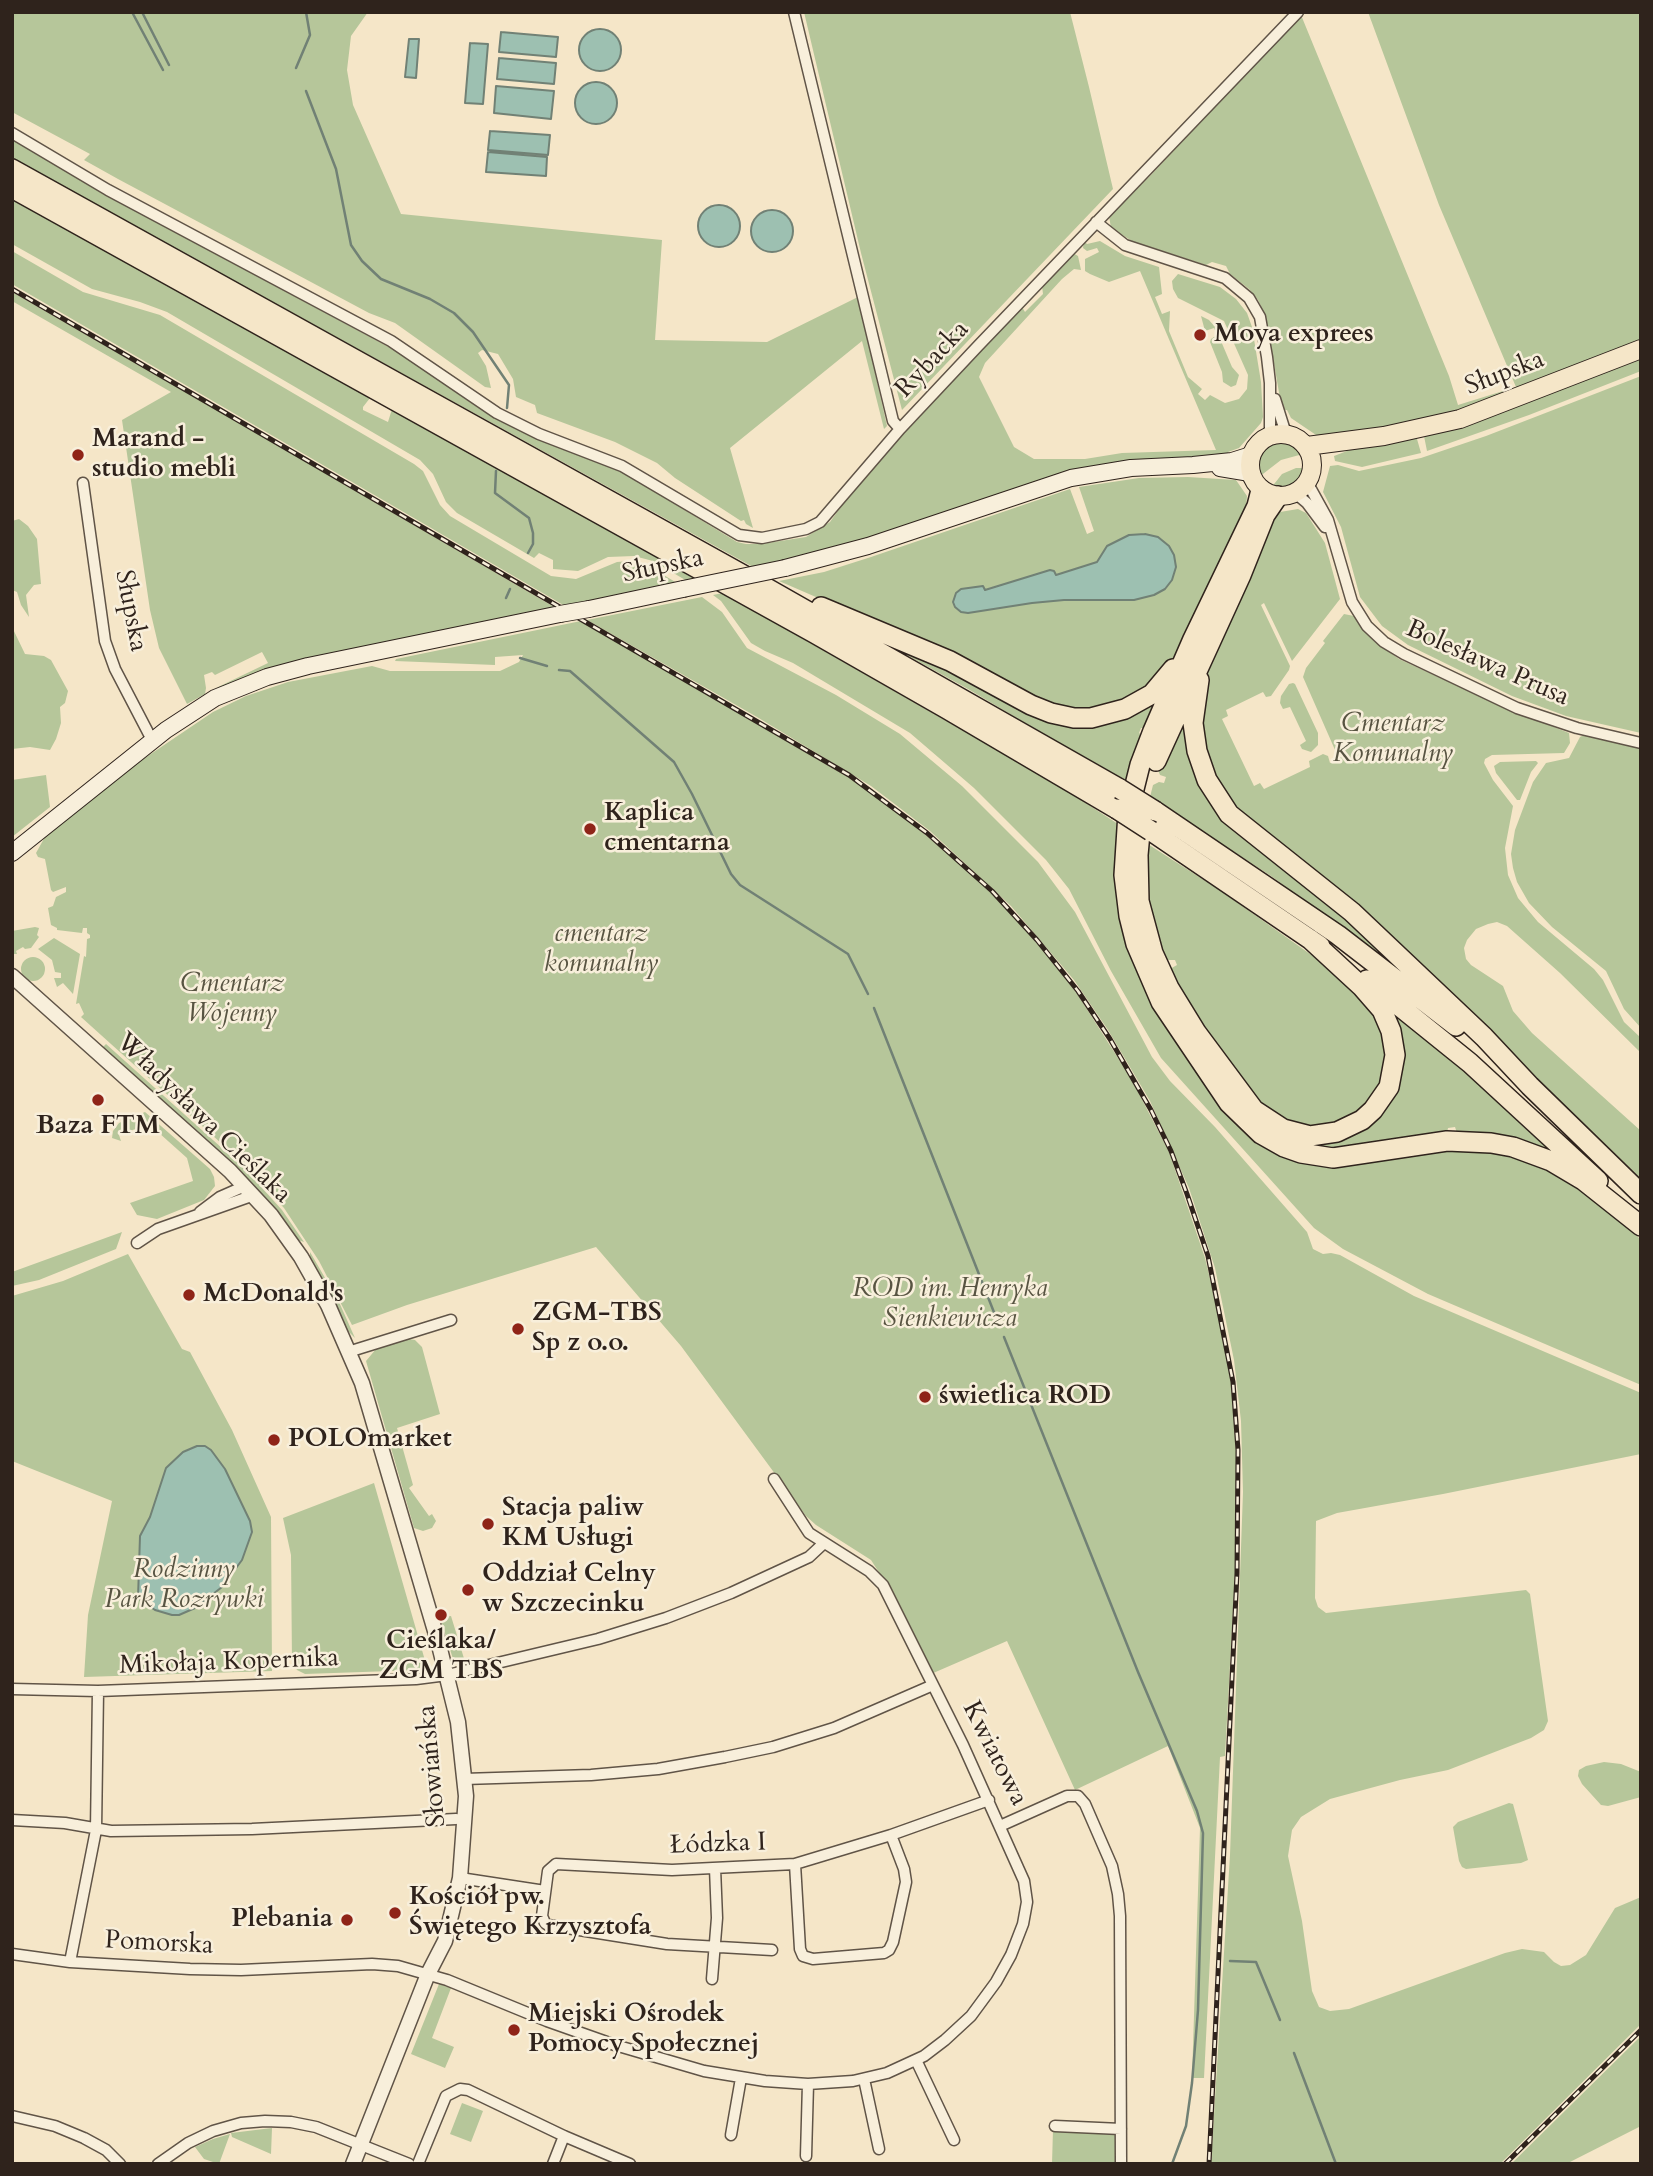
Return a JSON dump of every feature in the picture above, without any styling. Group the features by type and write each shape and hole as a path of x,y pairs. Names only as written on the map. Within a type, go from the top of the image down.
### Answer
{"highway":[{"path":"12,169 765,587 1120,789 1153,821 1362,976 1479,1071 1568,1151 1641,1225"},
{"path":"12,188 826,640 1021,751 1116,809 1153,821 1338,935 1530,1086"},
{"path":"1278,487 1257,506 1150,776 1143,807 1138,887 1142,916 1153,953 1169,988 1196,1032 1254,1110 1283,1129 1310,1136 1351,1127 1373,1110 1389,1087 1395,1055 1391,1031 1382,1010 1362,987 1310,939"},
{"path":"765,587 873,627 950,661 1031,705 1074,718 1108,715 1152,694 1199,647"},
{"path":"1199,647 1194,711 1195,739 1201,765 1229,814 1352,912 1641,1194"},
{"path":"1199,647 1140,765 1128,813 1124,875 1133,933 1147,974 1175,1025 1229,1103 1261,1134 1283,1147 1316,1156 1348,1157 1430,1143 1466,1140 1523,1150 1551,1161 1583,1180 1641,1225"}],"main road":[{"name":"Słupska","path":"1309,454 1444,424 1476,414 1641,349"},
{"path":"1278,435 1298,438 1309,454 1278,487 1251,455 1258,443 1278,435"},
{"name":"Słupska","path":"12,853 175,723 215,698 267,677 785,568 868,546 1072,478 1131,468 1193,465 1240,459 1251,455"},
{"name":"Słupska","path":"1193,465 1278,487"}],"street":[{"name":"Rybacka","path":"793,12 894,421 900,429 1298,12"},
{"path":"12,132 108,190 391,341 468,396 497,413 539,434 622,466 739,536 762,538 806,529 820,522 900,429"},
{"path":"1096,222 1125,245 1220,276 1241,288 1260,317 1278,435"},
{"path":"1270,383 1278,435"},
{"name":"Słupska","path":"82,483 105,641 115,669 152,740"},
{"name":"Bolesława Prusa","path":"1278,487 1316,514 1335,544"},
{"name":"Bolesława Prusa","path":"1278,487 1328,520 1347,589 1356,610 1375,635 1394,649 1491,697 1527,711 1577,728 1641,743"},
{"name":"Władysława Cieślaka","path":"13,976 226,1167 278,1223 301,1257 328,1305 370,1409 443,1676"},
{"path":"225,1195 228,1179 226,1167"},
{"path":"198,1213 225,1195 249,1190"},
{"path":"137,1243 158,1228 198,1213 221,1208 249,1190"},
{"path":"348,1352 452,1320"},
{"name":"Kwiatowa","path":"774,1479 807,1531 880,1581 1000,1826 1067,1796 1074,1795 1083,1801 1106,1851 1116,1883 1120,1916 1121,2164"},
{"name":"Mikołaja Kopernika","path":"12,1689 98,1691 443,1676 598,1639 666,1618 731,1593 798,1562 814,1554 824,1544"},
{"name":"Słowiańska","path":"353,2164 428,1974 445,1941 460,1878 465,1818 464,1779 458,1723 443,1676"},
{"name":"Słowiańska","path":"428,1974 450,1880 456,1819 443,1676"},
{"path":"464,1779 591,1775 658,1769 725,1758 834,1728 933,1685"},
{"path":"70,1962 96,1830 98,1691"},
{"name":"Łódzka I","path":"545,1891 548,1871 556,1864 650,1870 795,1864 891,1835 989,1800"},
{"path":"12,1821 65,1824 96,1830 252,1829 456,1819"},
{"name":"Pomorska","path":"12,1954 70,1962 190,1969 241,1970 372,1964 398,1966 428,1974 593,2038 666,2061 741,2078 808,2084 864,2079 887,2073 916,2060 945,2040 981,2004 1004,1968 1020,1934 1026,1913 1026,1891 1000,1826"},
{"path":"795,1864 800,1949 806,1958 880,1954 889,1950 893,1942 906,1877 891,1835"},
{"path":"712,1979 716,1948 715,1868"},
{"path":"460,1878 545,1891 542,1916 548,1925 651,1942 772,1950"},
{"path":"916,2060 954,2140"},
{"path":"731,2135 741,2078"},
{"path":"864,2079 879,2150"},
{"path":"806,2155 808,2084"},
{"path":"418,2164 446,2096 460,2089 468,2090 630,2164"},
{"path":"12,2116 55,2126 85,2138 106,2150 120,2164"},
{"path":"158,2164 188,2143 213,2131 254,2122 276,2121 303,2124 409,2164"},
{"path":"1055,2126 1121,2129"},
{"path":"553,2164 564,2136"}],"green space":[{"path":"12,12 368,12 351,36 347,70 353,105 401,214 662,240 655,340 767,342 858,297 887,426 884,429 862,341 730,448 753,528 675,478 657,463 615,442 537,413 535,405 516,397 513,379 498,354 482,350 478,353 486,366 491,388 485,387 395,323 369,313 118,179 84,160 90,154 12,112"},
{"path":"804,12 1070,12 1089,87 1113,189 902,410 861,253"},
{"path":"1368,12 1641,12 1641,343 1443,419 1319,437 1291,418 1287,410 1282,410 1266,317 1249,289 1230,274 1226,266 1212,262 1206,265 1132,241 1111,228 1109,216 1301,15 1449,376 1458,405 1516,387 1439,205"},
{"path":"12,139 134,210 396,351 480,409 537,439 619,470 737,542 746,544 806,537 830,522 857,484 1022,307 1025,312 1043,294 1042,286 1073,253 1078,256 1081,270 1074,269 1062,279 985,363 979,377 1014,447 1034,459 1085,459 1122,453 1216,450 1140,271 1109,282 1090,274 1085,271 1085,259 1099,252 1097,248 1087,251 1083,248 1084,241 1087,244 1100,241 1125,256 1159,267 1162,294 1155,297 1162,314 1170,311 1169,331 1188,377 1202,389 1198,394 1205,400 1210,395 1225,403 1239,399 1247,389 1248,375 1224,321 1178,298 1172,281 1178,274 1220,287 1236,299 1247,313 1252,327 1261,382 1263,417 1239,448 1228,452 1228,457 1148,461 865,542 753,567 12,158"},
{"path":"12,199 370,398 363,410 388,422 392,409 696,579 687,581 653,561 634,556 608,557 578,571 553,569 553,560 539,553 534,558 457,513 446,502 433,474 420,460 167,312 92,289 12,244"},
{"path":"12,251 83,292 160,315 414,464 423,471 440,505 450,516 551,576 576,579 617,562 630,561 647,565 677,583 565,606 12,284"},
{"path":"12,292 556,608 216,688 268,663 262,652 215,675 212,672 204,675 205,694 187,704 159,648 150,610 122,420 171,392 12,301"},
{"path":"1201,316 1215,327 1232,367 1239,375 1236,385 1231,387 1223,382 1222,372 1210,342 1217,335 1214,328 1205,331"},
{"path":"1641,354 1641,371 1427,451 1424,436 1427,433"},
{"path":"1641,376 1641,733 1566,716 1512,696 1408,645 1382,626 1360,597 1341,527 1323,492 1330,466 1338,465 1359,471 1421,458"},
{"path":"1414,436 1421,453 1362,467 1335,461 1334,456 1360,446"},
{"path":"1286,440 1299,446 1303,454 1281,460 1259,477 1256,463 1261,449 1274,441"},
{"path":"1296,468 1306,468 1296,485 1285,489 1271,488 1282,474"},
{"path":"1139,478 1236,480 1247,496 1246,508 1182,646 1166,672 1119,706 1063,711 945,653 779,581 824,572 1070,489 1087,534 1094,531 1079,487"},
{"name":"Cmentarz Komunalny","path":"1298,509 1306,513 1325,543 1340,599 1292,661 1264,603 1261,605 1290,666 1289,670 1271,696 1266,697 1263,692 1226,710 1228,716 1222,719 1254,786 1260,783 1264,789 1310,767 1309,761 1323,754 1328,756 1330,763 1339,759 1303,677 1306,668 1325,643 1323,641 1344,614 1354,616 1374,641 1399,659 1501,706 1569,733 1570,743 1564,753 1492,755 1485,759 1484,763 1493,780 1513,806 1505,848 1508,875 1518,898 1538,922 1594,969 1603,980 1624,1022 1641,1038 1641,1053 1560,973 1507,926 1497,922 1476,929 1464,948 1466,959 1471,965 1503,986 1513,1011 1532,1033 1641,1131 1641,1179 1533,1075 1248,826 1218,789 1200,739 1203,686 1211,659 1267,521 1280,512"},
{"path":"19,519 37,539 41,584 34,585 26,595 29,617 17,592 12,590 12,521"},
{"path":"723,593 1058,785 1121,826 1122,905 1272,1148 1482,1147 1553,1168 1620,1219 1641,1240 1641,1385 1428,1294 1343,1249 1314,1228 1161,1058 1111,971 1069,889 1046,860 974,788 910,733 793,663 751,643 721,601 713,595"},
{"path":"702,597 722,612 747,648 836,695 900,734 962,786 1038,862 1075,912 1152,1057 1170,1081 1215,1127 1307,1232 1313,1249 1323,1254 1340,1255 1414,1296 1641,1393 1641,1454 1337,1513 1316,1521 1315,1598 1318,1607 1326,1613 1526,1590 1530,1594 1548,1721 1544,1730 1531,1738 1448,1770 1330,1799 1301,1817 1292,1830 1288,1856 1302,1921 1312,1991 1319,2007 1330,2011 1349,2009 1522,1949 1544,1952 1561,1966 1570,1965 1586,1955 1615,1908 1641,1897 1641,2024 1500,2164 1211,2164 1230,1855 1243,1492 1241,1421 1234,1360 1215,1268 1189,1188 1150,1101 1108,1030 1074,980 1011,906 930,831 871,786 587,620"},
{"path":"581,621 848,777 900,814 974,875 1036,941 1076,992 1132,1080 1169,1152 1205,1258 1219,1316 1231,1382 1236,1451 1235,1573 1225,1756 1220,1757 1204,2078 1192,2078 1200,1828 1168,1746 1075,1790 1007,1641 931,1674 871,1560 806,1516 681,1346 596,1247 407,1305 352,1325 319,1261 284,1208 232,1153 81,1017 84,1014 79,1003 76,1004 87,939 90,935 87,928 83,928 82,933 57,930 51,925 48,908 53,906 56,897 66,892 66,887 53,892 51,890 45,859 38,857 36,853 46,835 133,766 213,712 246,696 288,682 372,666 390,671 500,671 519,662 523,655 495,657 495,665 395,661"},
{"path":"12,627 25,654 44,656 51,660 68,691 65,703 60,707 61,723 50,750 30,747 12,749"},
{"path":"858,628 1064,721 1170,684 1144,728 1141,728 1139,733 1143,736 1128,784 968,689"},
{"path":"1293,683 1318,733 1318,745 1311,752 1302,749 1300,745 1306,741 1290,707 1283,709 1280,703 1281,696 1289,684"},
{"path":"1193,688 1195,763 1292,868 1420,985 1271,876 1150,797 1153,785 1164,783 1166,777 1160,775 1158,770"},
{"path":"1584,735 1641,748 1641,1028 1624,1009 1606,971 1552,927 1529,903 1517,882 1513,868 1511,854 1515,830 1533,782 1546,763 1569,758 1580,737"},
{"path":"1500,762 1538,763 1531,772 1520,800 1517,800 1496,773 1494,766"},
{"path":"46,775 50,807 12,837 12,780"},
{"path":"1130,832 1134,835 1132,869 1136,908 1144,941 1159,979 1188,1028 1235,1096 1264,1126 1293,1139 1324,1141 1346,1136 1370,1122 1390,1098 1400,1071 1400,1041 1389,1009 1448,1056 1569,1165 1518,1143 1462,1136 1457,1133 1455,1127 1448,1128 1447,1133 1439,1137 1343,1153 1299,1147 1262,1130 1242,1111 1185,1032 1145,957 1130,890"},
{"path":"1143,841 1218,889 1354,985 1387,1033 1385,1082 1354,1118 1318,1130 1270,1115 1184,1005 1170,969 1177,965 1175,960 1165,960 1150,924"},
{"path":"39,928 39,937 31,948 23,947 16,951 17,954 12,954 12,931"},
{"path":"54,938 80,954 73,994 63,983 57,987 54,978 61,978 61,973 55,972 52,960 38,949"},
{"path":"33,957 42,960 45,969 42,978 33,981 24,978 21,969 24,960"},
{"path":"106,1044 243,1167 282,1210 304,1242 298,1240 240,1170 103,1047"},
{"path":"145,1112 210,1169 214,1177 215,1186 204,1200 157,1219 137,1215 130,1203 193,1181 187,1158 149,1124 119,1135 121,1141 112,1138 119,1123"},
{"path":"122,1232 116,1249 39,1280 12,1286 12,1272"},
{"path":"310,1252 339,1302 355,1338 347,1330 310,1259"},
{"name":"Rodzinny Park Rozrywki","path":"128,1254 182,1349 190,1352 232,1430 271,1517 272,1671 84,1677 88,1615 112,1501 12,1461 12,1296 63,1281"},
{"path":"409,1339 415,1340 422,1347 440,1414 397,1428 413,1485 409,1488 429,1516 432,1514 436,1521 432,1528 423,1531 414,1528 366,1361 376,1349"},
{"path":"374,1483 426,1664 420,1670 305,1674 297,1670 292,1663 291,1555 283,1518"},
{"path":"451,1616 466,1665 459,1666 454,1662 440,1618"},
{"path":"1604,1762 1621,1764 1641,1772 1641,1797 1608,1806 1601,1805 1578,1776 1579,1770 1586,1766"},
{"path":"1509,1803 1513,1804 1528,1860 1466,1869 1462,1867 1453,1827 1458,1822"},
{"path":"439,1984 451,1988 432,2038 454,2047 445,2068 411,2054"},
{"path":"1641,2036 1641,2126 1566,2164 1511,2164"},
{"path":"462,2103 483,2111 471,2142 450,2134"},
{"path":"272,2128 271,2154 232,2137 231,2133"},
{"path":"1053,2129 1116,2132 1116,2164 1052,2164"},
{"path":"230,2134 219,2164 204,2159 195,2147 213,2139"}],"shaded area":[{"path":"600,29 615,35 621,50 615,65 600,71 585,65 579,50 585,35"},
{"path":"501,32 558,37 556,57 499,52"},
{"path":"409,39 419,39 416,78 405,77"},
{"path":"470,43 488,44 483,104 465,103"},
{"path":"499,58 556,63 554,84 497,79"},
{"path":"596,82 611,88 617,103 611,118 596,124 581,118 575,103 581,88"},
{"path":"496,86 554,91 551,119 494,113"},
{"path":"490,131 550,135 548,155 488,150"},
{"path":"488,152 547,157 546,176 486,172"},
{"path":"719,205 734,211 740,226 734,241 719,247 704,241 698,226 704,211"},
{"path":"772,210 787,216 793,231 787,246 772,252 757,246 751,231 757,216"},
{"path":"1129,535 1158,537 1169,546 1176,567 1172,580 1165,589 1154,595 1134,600 1032,603 968,613 961,612 953,602 956,593 961,589 983,586 985,590 1050,570 1056,575 1097,562 1107,546"},
{"path":"197,1446 205,1446 211,1450 225,1469 250,1521 252,1532 242,1560 222,1587 195,1608 172,1615 155,1610 138,1598 140,1536 150,1517 166,1468 183,1452"}],"waterway":[{"path":"132,12 163,70"},
{"path":"142,12 169,65"},
{"path":"296,68 310,35 306,12"},
{"path":"306,91 336,169 351,245 362,261 381,279 430,299 454,313 473,332 509,385 507,408"},
{"path":"496,471 495,493 529,518 533,544 528,553"},
{"path":"506,598 510,589"},
{"path":"520,658 547,666"},
{"path":"559,670 570,671 674,762 731,874 740,885 848,954 868,994"},
{"path":"874,1008 999,1325"},
{"path":"1004,1337 1138,1672 1197,1811 1203,1833 1198,2010 1192,2083 1186,2126 1172,2164"},
{"path":"1230,1961 1256,1962 1280,2020"},
{"path":"1294,2053 1336,2164"}],"railway":[{"path":"12,289 849,775 927,833 992,891 1037,940 1078,991 1110,1039 1151,1110 1171,1151 1187,1194 1208,1256 1233,1382 1238,1450 1237,1573 1209,2164"},
{"path":"1505,2164 1641,2030"}],"place":[{"name":"Moya exprees","path":"1200,335"},
{"name":"Marand - studio mebli","path":"78,455"},
{"name":"Kaplica cmentarna","path":"590,829"},
{"name":"Baza FTM","path":"98,1100"},
{"name":"McDonald's","path":"189,1295"},
{"name":"ZGM-TBS Sp z o.o.","path":"518,1329"},
{"name":"świetlica ROD","path":"925,1397"},
{"name":"POLOmarket","path":"274,1440"},
{"name":"Stacja paliw KM Usługi","path":"488,1524"},
{"name":"Oddział Celny w Szczecinku","path":"468,1590"},
{"name":"Cieślaka/ ZGM TBS","path":"441,1615"},
{"name":"Kościół pw. Świętego Krzysztofa","path":"395,1913"},
{"name":"Plebania","path":"347,1920"},
{"name":"Miejski Ośrodek Pomocy Społecznej","path":"514,2030"}],"park label":[{"name":"cmentarz komunalny","path":"601,950"},
{"name":"Cmentarz Wojenny","path":"232,1000"},
{"name":"ROD im. Henryka Sienkiewicza","path":"950,1305"}]}
